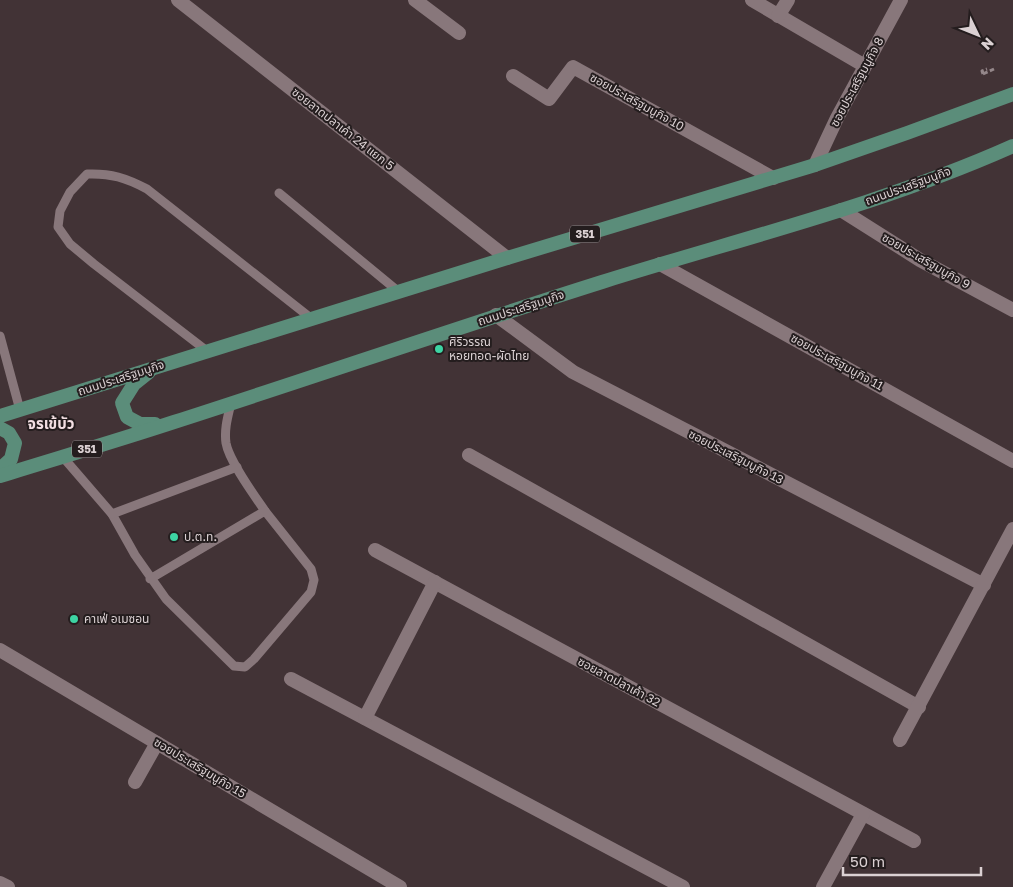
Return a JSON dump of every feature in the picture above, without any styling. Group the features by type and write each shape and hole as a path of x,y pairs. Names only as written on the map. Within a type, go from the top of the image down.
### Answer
{"main road":[{"name":"ถนนประเสริฐมนูกิจ","path":"0,416 507,258 815,165 1013,94"},
{"name":"ถนนประเสริฐมนูกิจ","path":"0,476 173,423 496,315 841,210 931,179 1013,146"},
{"path":"155,367 134,384 122,402 127,417 140,424 173,423"},
{"path":"0,428 9,433 15,443 11,459 0,469"}],"street":[{"name":"ซอยลาดปลาเค้า 24 แยก 5","path":"178,0 507,258"},
{"path":"415,0 459,33"},
{"path":"752,0 865,66"},
{"path":"778,16 788,0"},
{"name":"ซอยประเสริฐมนูกิจ 8","path":"815,165 837,118 901,0"},
{"name":"ซอยประเสริฐมนูกิจ 10","path":"513,76 549,99 573,67 773,178"},
{"name":"ซอยประเสริฐมนูกิจ 9","path":"841,210 920,260 1013,310"},
{"name":"ซอยประเสริฐมนูกิจ 11","path":"660,264 1013,461"},
{"name":"ซอยประเสริฐมนูกิจ 13","path":"496,315 573,372 984,585"},
{"path":"469,455 919,707"},
{"path":"900,740 1013,529"},
{"name":"ซอยลาดปลาเค้า 32","path":"375,550 914,841"},
{"path":"366,718 435,582"},
{"name":"ซอยประเสริฐมนูกิจ 15","path":"0,650 400,887"},
{"path":"291,679 682,887"},
{"path":"135,782 157,743"},
{"path":"826,886 863,814"},
{"path":"0,882 8,887"}],"lane":[{"path":"207,351 94,264 70,244 58,228 60,211 70,192 87,174 102,173 124,178 147,189 312,319"},
{"path":"279,192 400,292"},
{"path":"0,336 20,410"},
{"path":"62,456 112,514 150,579 166,599 234,666 245,667 311,592 314,580 311,569 265,512 237,467 226,445 226,430 231,403"},
{"path":"112,514 237,467"},
{"path":"150,579 265,512"}],"path":[{"path":"987,69 982,71 983,74 994,69"}],"place":[{"name":"ศิริวรรณ หอยทอด-ผัดไทย","path":"439,349"},
{"name":"ป.ต.ท.","path":"174,537"},
{"name":"คาเฟ่ อเมซอน","path":"74,619"}],"district":[{"name":"จรเข้บัว","path":"51,424"}]}
